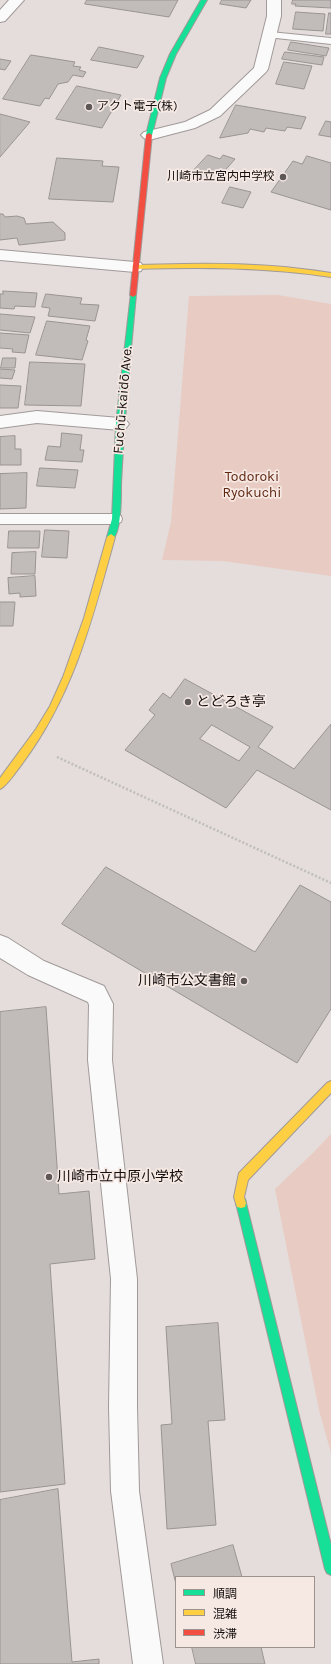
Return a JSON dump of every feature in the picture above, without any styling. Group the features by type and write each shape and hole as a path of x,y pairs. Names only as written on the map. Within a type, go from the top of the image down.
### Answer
{"main road":[{"name":"Fuchū-kaidō Ave.","path":"0,785 31,746 59,697 82,640 116,519 120,424 149,135 163,78 173,54 204,0"},
{"path":"135,267 265,267 331,275"},
{"path":"331,1086 244,1178 239,1197 331,1569"}],"street":[{"path":"0,18 17,0"},
{"path":"149,135 190,125 215,113 261,69 274,16 274,0"},
{"path":"0,255 135,267"},
{"path":"0,422 37,417 120,424"},
{"path":"0,945 36,968 96,994 101,1004 100,1060 124,1280 123,1408 125,1491 148,1664"}],"lane":[{"path":"270,35 331,41"},
{"path":"0,519 116,519"}],"path":[{"path":"31,746 331,883"}],"green space":[{"name":"Todoroki Ryokuchi","path":"278,295 331,304 331,576 223,561 162,560 171,522 189,296"},
{"path":"331,1134 331,1453 319,1410 275,1189"}],"building":[{"path":"87,0 178,0 169,17 85,4"},
{"path":"222,0 251,0 246,8 220,4"},
{"path":"293,0 331,0 331,8 295,6 296,4 292,4"},
{"path":"296,12 325,14 323,31 293,29"},
{"path":"329,13 331,13 331,34 326,34"},
{"path":"291,42 329,48 326,56 288,50"},
{"path":"99,47 144,56 137,68 91,60"},
{"path":"285,52 324,57 322,65 282,59"},
{"path":"31,55 75,62 73,66 81,67 79,70 86,72 83,77 73,75 68,82 58,84 49,99 45,98 40,106 3,99"},
{"path":"0,59 11,61 5,70 0,69"},
{"path":"284,62 312,66 304,89 276,84"},
{"name":"アクト電子(株)","path":"77,86 121,95 102,128 56,119"},
{"path":"236,105 306,117 301,129 287,127 285,131 266,128 264,132 250,129 248,133 220,138"},
{"path":"0,114 30,122 0,157"},
{"path":"326,121 331,122 331,137 319,135"},
{"path":"208,155 220,159 223,155 235,159 221,175 212,172 210,174 195,169"},
{"path":"307,156 331,163 331,210 271,192 293,161 302,164"},
{"path":"57,158 103,161 102,166 119,167 113,202 49,199"},
{"path":"230,187 251,192 243,208 222,203"},
{"path":"0,214 3,214 5,217 17,216 24,218 26,224 53,222 65,233 65,240 19,245 17,238 0,240"},
{"path":"3,291 37,293 35,307 15,306 14,309 0,308 0,294 3,294"},
{"path":"46,294 82,298 80,304 99,305 95,321 48,316 50,308 42,307"},
{"path":"0,314 35,317 30,333 0,330"},
{"path":"47,321 90,326 86,340 88,341 82,360 36,355"},
{"path":"0,333 29,335 25,353 12,352 13,349 0,348"},
{"path":"3,358 16,358 15,368 1,368"},
{"path":"30,362 85,364 81,406 25,405"},
{"path":"0,369 15,370 12,379 0,378"},
{"path":"0,385 21,386 18,408 0,408"},
{"path":"62,433 82,435 80,450 84,450 82,462 45,460 48,446 60,447"},
{"path":"15,436 15,449 21,449 21,465 0,465 0,437"},
{"path":"40,468 78,470 75,488 37,486"},
{"path":"27,473 26,508 0,509 0,474"},
{"path":"45,530 69,531 67,558 42,557"},
{"path":"9,531 40,531 39,548 8,548"},
{"path":"36,552 35,574 11,574 12,553"},
{"path":"35,576 36,596 20,597 20,593 9,594 8,578"},
{"path":"0,602 15,602 13,626 0,626"},
{"path":"185,679 273,727 258,747 294,769 331,724 331,810 257,770 226,808 125,750 155,715 149,710 163,693 170,698","holes":["212,725 250,747 239,761 200,739"]},
{"name":"川崎市公文書館","path":"106,867 255,952 300,885 331,902 331,1009 297,1063 62,924"},
{"path":"46,1007 59,1194 89,1191 95,1259 50,1264 65,1484 0,1492 0,1012"},
{"path":"218,1323 225,1420 208,1421 216,1525 167,1529 161,1425 172,1424 166,1327"},
{"path":"58,1489 72,1662 99,1659 99,1664 0,1664 0,1500"},
{"path":"233,1545 242,1576 175,1576 175,1580 171,1564"},
{"path":"192,1648 261,1648 265,1664 196,1664"}],"traffic: fast":[{"path":"149,135 163,78 173,54 204,0"},
{"path":"111,537 116,519 120,424 133,295"},
{"path":"241,1203 331,1569"}],"traffic: slow":[{"path":"135,267 209,265 282,268 331,275"},
{"path":"0,785 47,720 68,677 82,638 111,537"},
{"path":"241,1203 239,1197 243,1177 331,1086"}],"traffic: jam":[{"path":"133,295 149,135"}],"place":[{"name":"アクト電子(株)","path":"89,107"},
{"name":"川崎市立宮内中学校","path":"283,177"},
{"name":"とどろき亭","path":"188,702"},
{"name":"川崎市公文書館","path":"244,981"},
{"name":"川崎市立中原小学校","path":"49,1177"}]}
